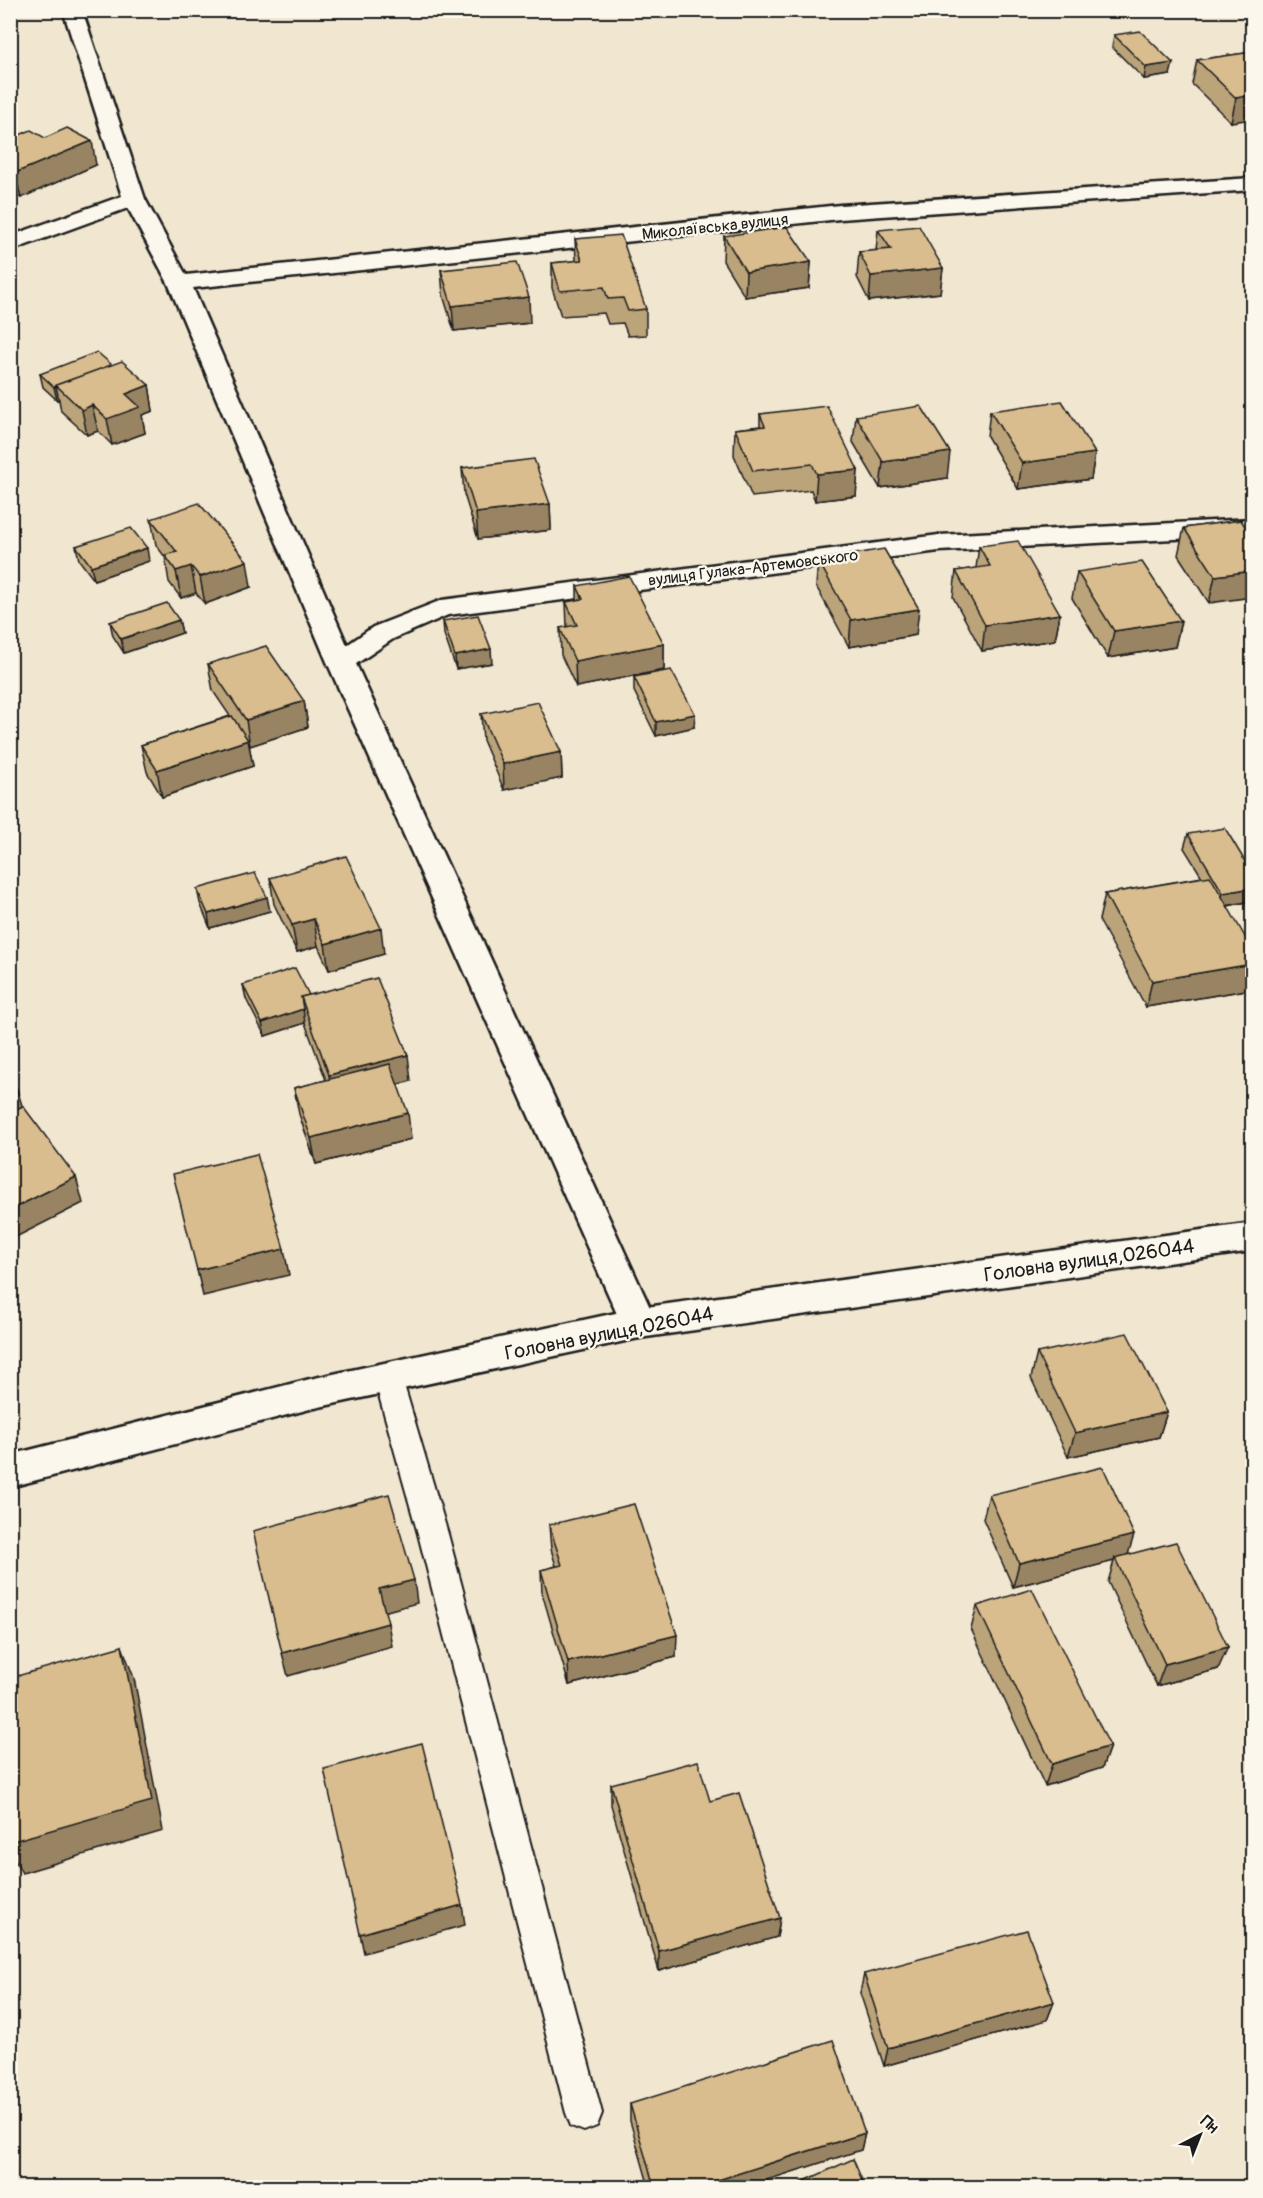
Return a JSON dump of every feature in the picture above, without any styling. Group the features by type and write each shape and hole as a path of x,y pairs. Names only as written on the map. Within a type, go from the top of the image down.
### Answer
{"street":[{"path":"72,10 134,199 179,283 341,662 639,1323"},
{"name":"Миколаївська вулиця","path":"179,283 840,212 1252,184"},
{"path":"10,244 134,199"},
{"name":"вулиця Гулака-Артемовського","path":"341,662 383,633 442,608 939,543 1252,527"},
{"name":"Головна вулиця,О26044","path":"10,1471 298,1396 639,1323 1252,1237"}],"lane":[{"path":"388,1378 434,1534 584,2113"}],"building":[{"path":"1140,31 1173,63 1146,67 1114,35"},
{"path":"1252,52 1252,95 1236,98 1197,60"},
{"path":"67,128 92,141 15,173 10,171 10,139 31,130 45,138"},
{"path":"919,226 943,268 871,276 859,252 891,249 878,230"},
{"path":"787,227 811,262 746,272 724,236"},
{"path":"621,235 646,309 628,311 623,298 608,299 604,287 560,291 552,263 582,260 575,239"},
{"path":"517,262 529,297 452,306 441,270"},
{"path":"97,352 112,365 54,387 40,374"},
{"path":"122,361 149,385 126,394 140,407 107,419 92,405 82,410 56,385"},
{"path":"1062,401 1095,453 1022,463 990,411"},
{"path":"827,406 858,470 817,474 812,464 753,471 735,429 765,426 760,414"},
{"path":"921,406 950,452 883,462 856,416"},
{"path":"534,459 550,504 476,513 462,468"},
{"path":"199,503 247,561 200,577 191,566 176,571 165,555 177,552 151,519"},
{"path":"1241,520 1252,537 1252,571 1215,576 1184,528"},
{"path":"131,528 147,548 91,566 76,546"},
{"path":"1018,541 1060,614 985,625 956,571 990,566 979,546"},
{"path":"884,549 919,609 851,620 818,560"},
{"path":"1142,562 1181,621 1114,631 1077,572"},
{"path":"629,576 664,644 575,661 560,628 577,625 566,602 583,599 577,586"},
{"path":"167,603 179,620 121,639 110,622"},
{"path":"478,615 491,649 455,656 443,621"},
{"path":"266,646 304,701 246,720 208,664"},
{"path":"671,670 695,714 656,722 634,677"},
{"path":"538,702 561,752 503,764 481,714"},
{"path":"232,716 248,740 157,770 141,745"},
{"path":"1225,828 1252,873 1252,888 1223,893 1188,834"},
{"path":"346,856 381,928 325,944 314,919 292,925 270,878"},
{"path":"255,873 267,897 208,914 197,889"},
{"path":"1210,876 1252,949 1252,964 1152,981 1105,894"},
{"path":"295,968 309,995 301,997 303,1009 262,1023 243,985"},
{"path":"377,978 408,1055 329,1075 301,997"},
{"path":"390,1064 408,1113 311,1138 294,1088"},
{"path":"10,1076 17,1089 10,1092"},
{"path":"23,1106 76,1177 10,1210 10,1112"},
{"path":"257,1154 284,1249 197,1270 173,1174"},
{"path":"1127,1333 1167,1412 1075,1433 1037,1353"},
{"path":"1103,1467 1134,1535 1019,1563 989,1495"},
{"path":"389,1494 414,1580 379,1589 388,1623 282,1653 253,1531"},
{"path":"634,1504 677,1635 568,1662 541,1570 562,1565 549,1525"},
{"path":"1176,1542 1228,1647 1165,1664 1115,1558"},
{"path":"1032,1589 1110,1746 1052,1764 977,1606"},
{"path":"122,1646 152,1801 10,1842 10,1678"},
{"path":"422,1743 462,1905 360,1934 324,1769"},
{"path":"698,1761 710,1801 739,1793 780,1918 659,1951 611,1784"},
{"path":"1027,1930 1054,2002 888,2048 864,1974"},
{"path":"833,2040 865,2133 696,2187 654,2187 630,2104"},
{"path":"853,2159 865,2187 791,2187"}]}
